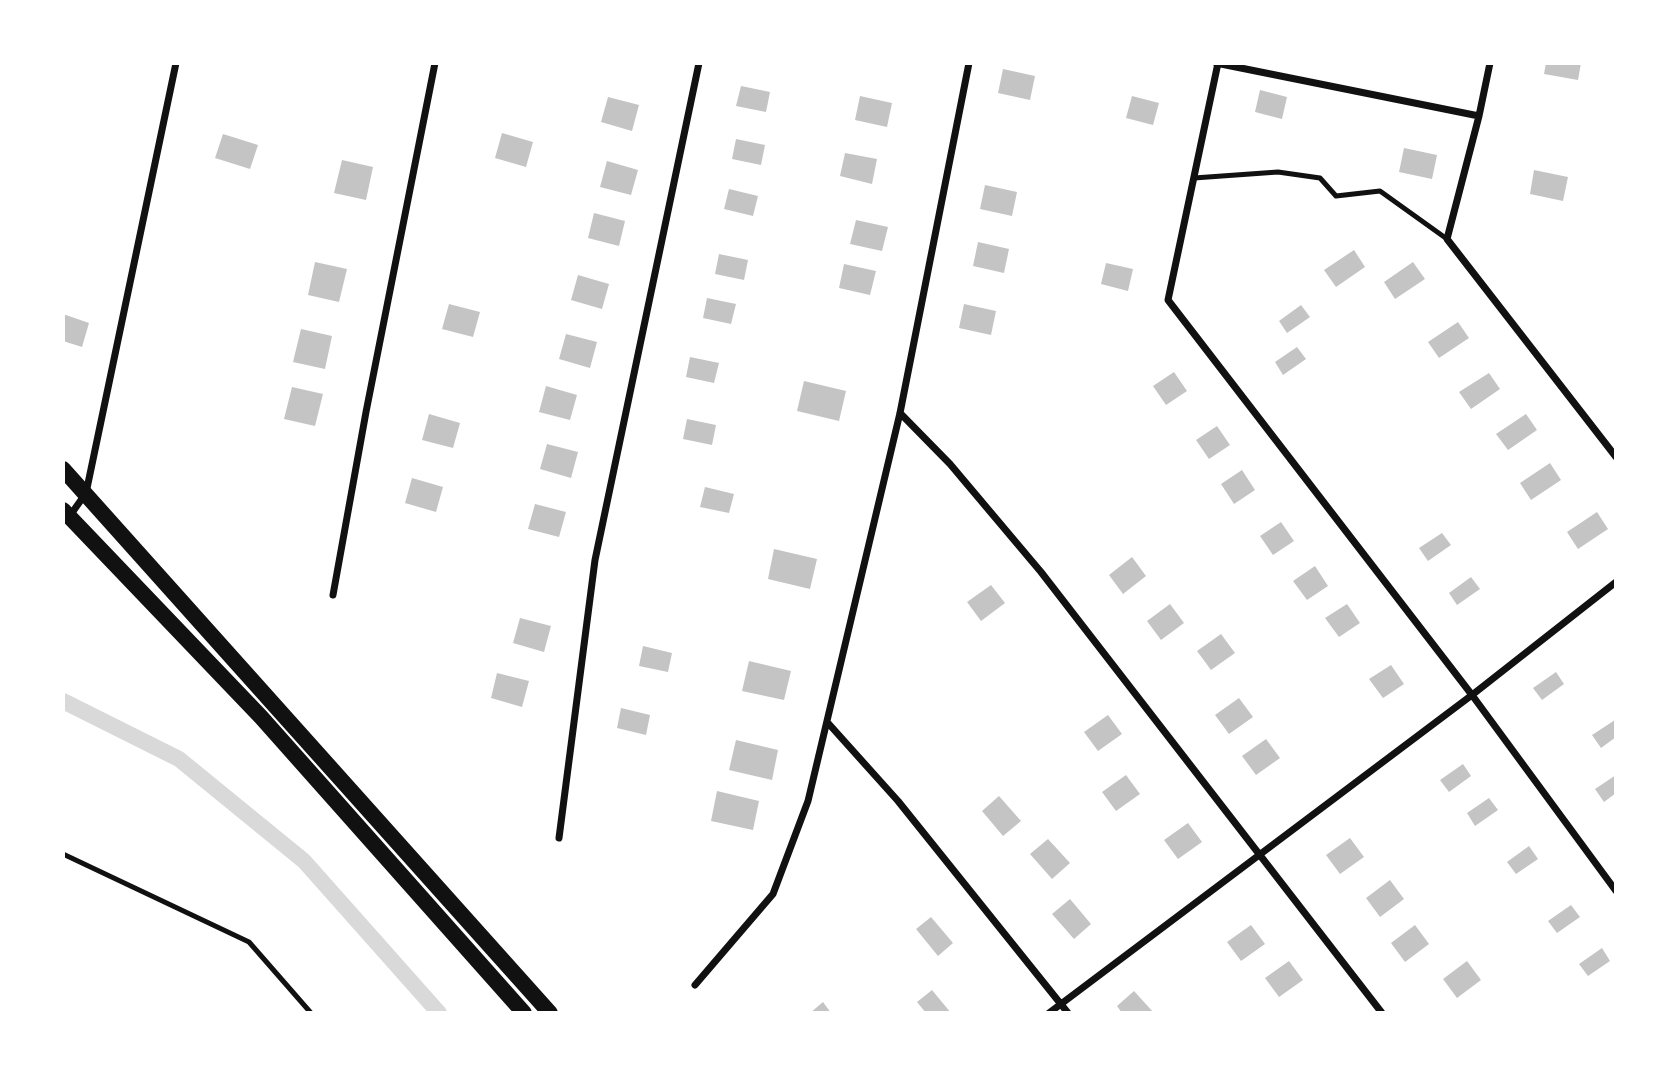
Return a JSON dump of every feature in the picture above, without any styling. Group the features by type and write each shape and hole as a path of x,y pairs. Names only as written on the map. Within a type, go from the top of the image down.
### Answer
{"highway":[{"path":"63,469 550,1013"},
{"path":"66,513 261,717 524,1013"},
{"path":"141,593 160,576"}],"street":[{"path":"66,513 86,493 177,63"},
{"path":"333,595 435,63"},
{"path":"559,838 595,560 699,63"},
{"path":"695,985 773,894 808,801 900,413 969,63"},
{"path":"1479,116 1217,63 1168,300 1472,695 1616,891"},
{"path":"1490,63 1447,239 1616,457"},
{"path":"900,413 950,464 1041,572 1382,1013"},
{"path":"1049,1013 1472,695 1616,582"},
{"path":"828,723 898,801 1068,1013"}],"lane":[{"path":"1194,178 1278,172 1320,178 1336,196 1380,191 1447,239"},
{"path":"63,854 249,942 312,1013"}],"building":[{"path":"1546,63 1581,63 1578,80 1544,74"},
{"path":"1003,69 1035,76 1030,100 998,93"},
{"path":"741,86 770,92 766,112 736,106"},
{"path":"1260,90 1287,97 1282,119 1255,112"},
{"path":"860,96 892,103 887,127 855,120"},
{"path":"1132,96 1159,103 1153,125 1126,118"},
{"path":"608,97 639,105 632,131 601,122"},
{"path":"502,133 533,142 526,167 495,158"},
{"path":"223,134 258,145 250,169 215,158"},
{"path":"736,139 765,145 761,165 732,159"},
{"path":"1404,148 1437,155 1432,179 1399,172"},
{"path":"845,153 877,159 872,184 840,176"},
{"path":"342,160 373,167 366,200 334,193"},
{"path":"607,161 638,170 631,195 600,187"},
{"path":"1534,170 1568,177 1563,201 1530,194"},
{"path":"985,185 1017,192 1012,216 980,209"},
{"path":"729,189 758,196 753,216 724,209"},
{"path":"594,213 625,221 619,246 588,238"},
{"path":"856,220 888,227 882,251 850,244"},
{"path":"978,242 1009,249 1004,273 973,266"},
{"path":"1354,250 1365,267 1336,287 1324,270"},
{"path":"719,254 748,260 744,280 715,274"},
{"path":"315,262 347,269 339,302 308,295"},
{"path":"1413,262 1425,279 1395,299 1384,282"},
{"path":"1106,263 1133,269 1128,291 1101,284"},
{"path":"844,264 876,271 870,295 839,288"},
{"path":"578,275 609,284 602,309 571,300"},
{"path":"707,298 736,304 731,324 703,318"},
{"path":"449,304 480,312 473,337 442,329"},
{"path":"964,304 996,311 991,335 959,328"},
{"path":"1301,305 1310,317 1287,333 1279,321"},
{"path":"63,314 89,323 82,347 63,341"},
{"path":"1458,322 1469,338 1439,358 1428,342"},
{"path":"301,329 332,336 325,369 293,362"},
{"path":"566,334 597,342 590,368 559,359"},
{"path":"1297,347 1306,359 1283,375 1275,362"},
{"path":"690,357 719,363 714,383 686,377"},
{"path":"1174,372 1187,391 1166,405 1153,386"},
{"path":"1489,373 1500,389 1471,409 1459,392"},
{"path":"804,381 846,391 839,421 797,411"},
{"path":"546,386 577,395 570,420 539,412"},
{"path":"292,387 323,394 315,426 284,419"},
{"path":"429,414 460,423 453,448 422,440"},
{"path":"1526,414 1537,430 1508,450 1496,434"},
{"path":"687,419 716,425 712,445 683,439"},
{"path":"1217,426 1230,445 1209,459 1196,440"},
{"path":"547,444 578,452 571,478 540,469"},
{"path":"1550,463 1561,480 1531,500 1520,483"},
{"path":"1242,470 1255,490 1234,504 1221,484"},
{"path":"412,478 443,487 436,512 405,503"},
{"path":"705,487 734,494 729,513 700,507"},
{"path":"535,504 566,512 559,537 528,529"},
{"path":"1597,512 1608,529 1578,549 1567,532"},
{"path":"1281,522 1294,541 1273,555 1260,536"},
{"path":"1442,533 1451,545 1428,561 1419,548"},
{"path":"774,549 817,559 810,589 768,579"},
{"path":"1132,557 1146,576 1123,594 1109,575"},
{"path":"1315,566 1328,586 1307,600 1293,581"},
{"path":"1471,577 1480,589 1457,605 1449,593"},
{"path":"991,585 1005,603 981,621 967,602"},
{"path":"1170,604 1184,623 1161,640 1147,621"},
{"path":"1347,604 1360,623 1339,637 1325,618"},
{"path":"520,618 551,626 544,652 513,643"},
{"path":"1221,634 1235,653 1211,670 1197,651"},
{"path":"643,646 672,653 668,672 639,666"},
{"path":"749,661 791,671 784,700 742,691"},
{"path":"1391,665 1404,684 1383,698 1369,679"},
{"path":"1556,672 1564,684 1542,700 1533,688"},
{"path":"497,673 529,681 522,707 491,698"},
{"path":"1239,698 1253,717 1229,734 1215,715"},
{"path":"621,708 650,715 646,735 617,728"},
{"path":"1108,715 1122,734 1098,751 1084,732"},
{"path":"1615,720 1616,737 1601,748 1592,735"},
{"path":"1266,739 1280,758 1256,775 1242,756"},
{"path":"736,740 778,750 772,780 729,770"},
{"path":"1463,764 1471,776 1449,792 1440,780"},
{"path":"1126,775 1140,794 1116,811 1102,792"},
{"path":"1616,775 1616,793 1604,802 1595,789"},
{"path":"717,791 759,801 753,830 711,821"},
{"path":"999,796 1021,821 1003,836 982,811"},
{"path":"1489,798 1498,810 1475,826 1467,813"},
{"path":"1188,823 1202,842 1178,859 1164,840"},
{"path":"1350,838 1364,857 1340,874 1326,855"},
{"path":"1048,839 1070,863 1052,879 1030,854"},
{"path":"1529,846 1538,859 1516,874 1507,862"},
{"path":"1390,880 1404,899 1380,917 1366,898"},
{"path":"1070,899 1091,924 1074,939 1052,914"},
{"path":"1571,905 1580,917 1557,933 1548,921"},
{"path":"931,917 953,943 938,956 916,929"},
{"path":"1251,925 1265,944 1241,961 1227,942"},
{"path":"1415,925 1429,944 1405,962 1391,943"},
{"path":"1602,948 1610,961 1588,976 1579,964"},
{"path":"1289,961 1303,980 1279,997 1265,978"},
{"path":"1467,961 1481,980 1457,998 1443,979"},
{"path":"932,990 951,1013 926,1013 917,1002"},
{"path":"1134,991 1154,1013 1122,1013 1117,1006"},
{"path":"823,1002 831,1013 810,1013"}],"waterway":[{"path":"63,701 179,759 304,861 439,1013"}]}
